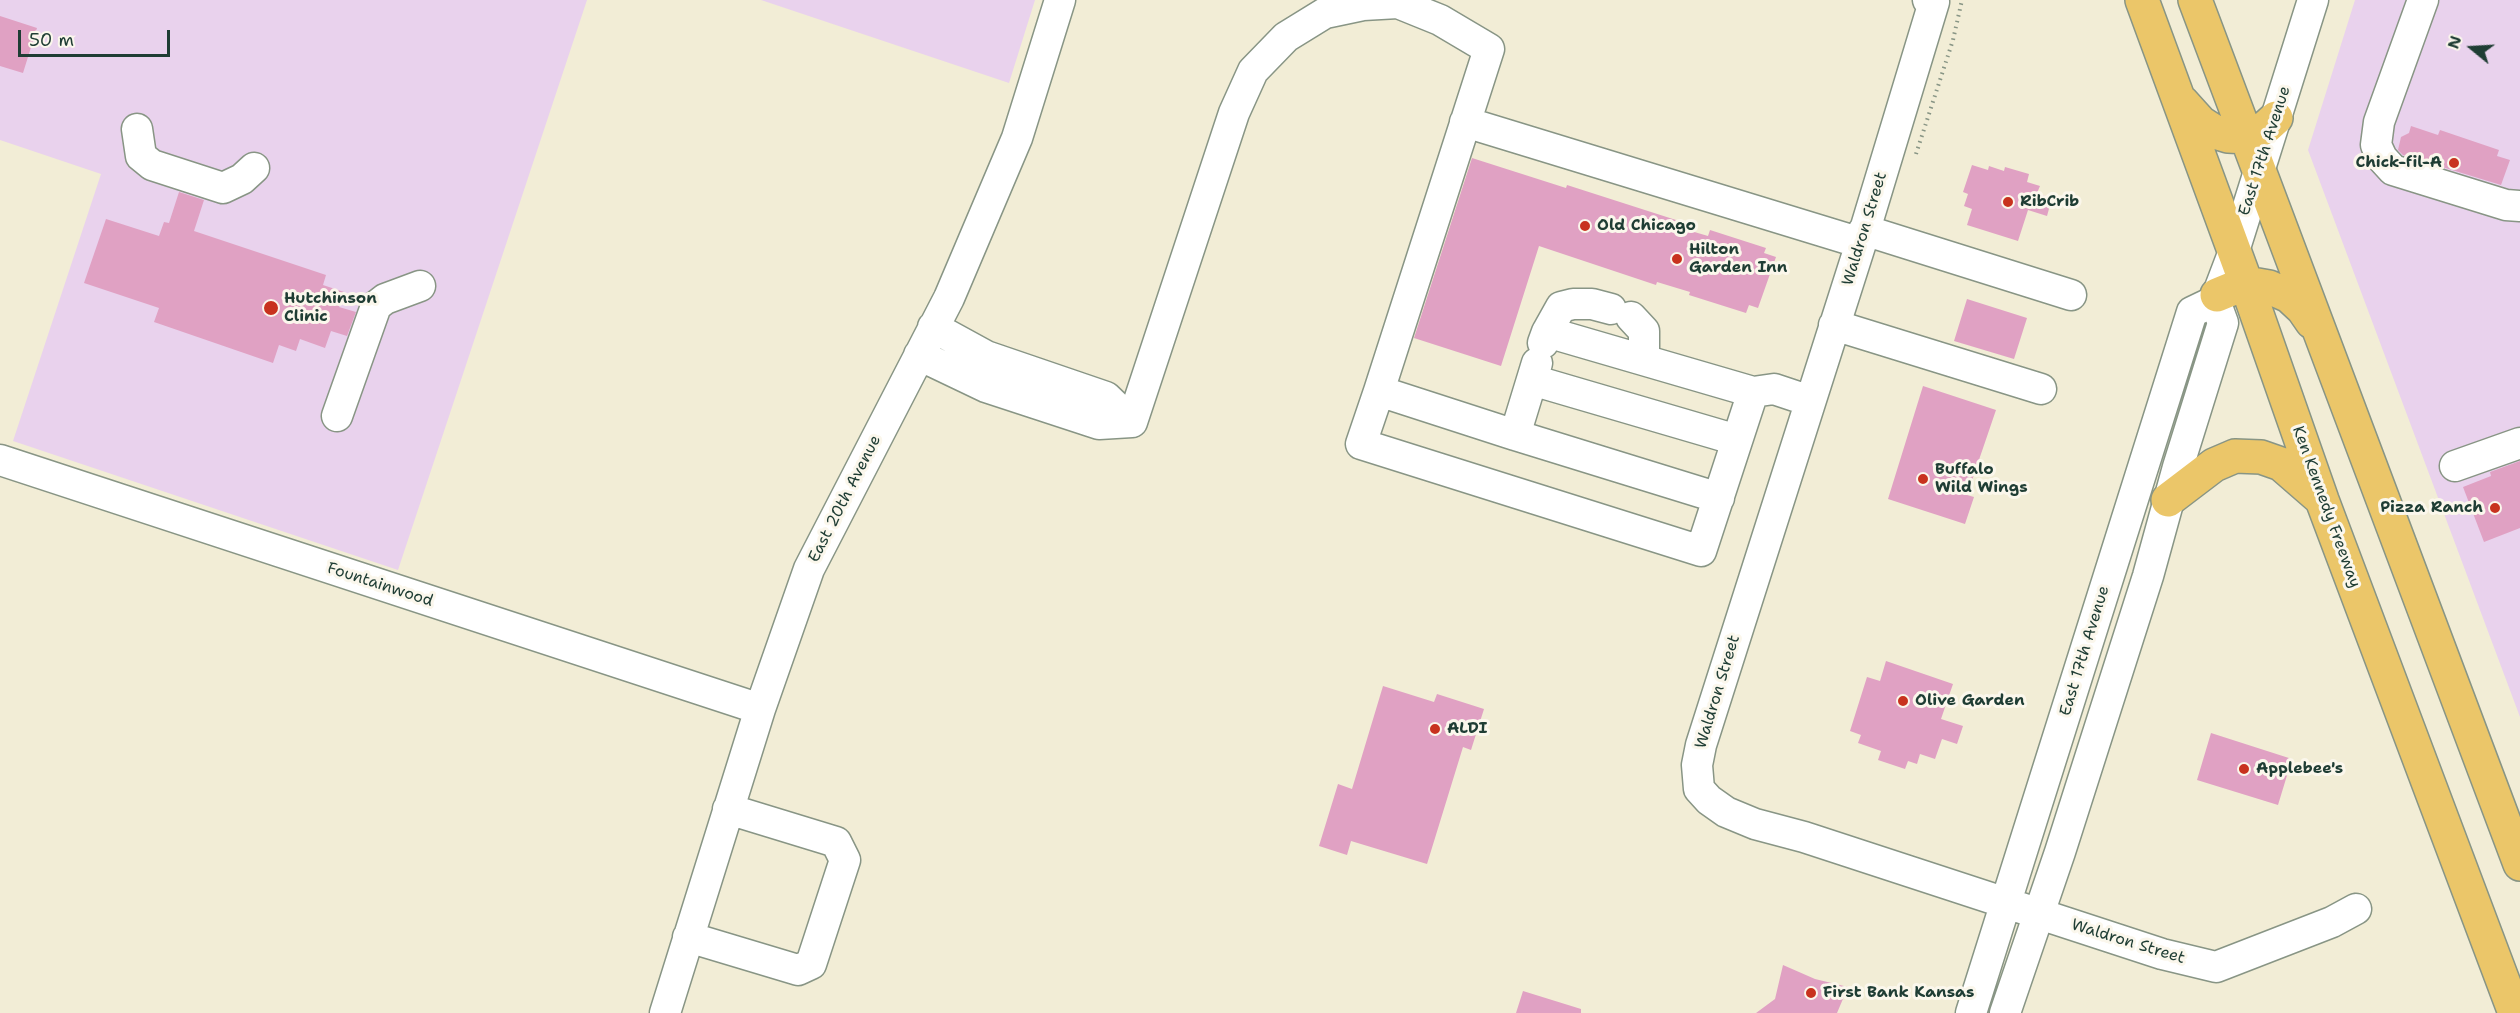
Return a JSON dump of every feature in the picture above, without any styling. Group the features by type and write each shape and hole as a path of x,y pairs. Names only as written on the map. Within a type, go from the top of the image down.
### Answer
{"highway":[{"name":"Ken Kennedy Freeway","path":"2142,0 2246,283 2322,500 2515,1013"},
{"path":"2195,0 2520,864"},
{"path":"2177,96 2189,112 2215,132 2228,136 2247,137 2266,127 2276,118"},
{"path":"2216,298 2246,283 2268,287 2289,296 2303,309 2322,335"},
{"path":"2168,500 2214,465 2235,456 2261,457 2281,464 2322,500"}],"street":[{"name":"East 20th Avenue","path":"665,1013 760,709 809,569 949,298 1017,138 1060,0"},
{"name":"East 17th Avenue","path":"1971,1013 2192,312 2216,298 2234,251 2313,0"},
{"path":"2423,0 2379,122 2376,145 2382,158 2393,170 2506,205 2520,206"},
{"path":"1132,422 1234,113 1253,71 1286,37 1325,13 1363,5 1400,1 1440,20 1489,49 1361,444 1701,551 1753,392"},
{"name":"Waldron Street","path":"1932,1 1862,236 1701,745 1697,765 1699,789 1709,800 1726,812 1755,824 1804,837 2162,954 2216,967 2332,922 2356,909"},
{"path":"1465,122 2071,295"},
{"path":"137,129 141,156 152,165 223,188 242,179 254,168"},
{"path":"337,416 376,306 385,299 420,286"},
{"path":"2005,1013 2060,852 2144,587 2168,500 2223,323 2216,298"},
{"path":"1515,435 1540,354 1561,307 1592,304 1621,313 1644,331 1644,359"},
{"path":"1834,325 2041,389"},
{"path":"933,327 986,356 1106,398 1132,422"},
{"path":"1540,354 1644,359 1753,392 1774,389 1810,401"},
{"path":"1540,354 1737,440"},
{"path":"919,355 986,387 1099,424 1132,422"},
{"path":"1379,390 1719,498"},
{"path":"2455,466 2520,443"},
{"name":"Fountainwood","path":"0,460 760,709"},
{"path":"688,937 798,970 811,963 845,860 836,842 728,810"}],"shaded area":[{"name":"Hutchinson Clinic","path":"0,0 587,0 398,570 13,441 101,174 0,140"},
{"path":"761,0 1035,0 1009,83"},
{"path":"2355,0 2520,0 2520,717 2308,150"}],"building":[{"path":"0,16 37,28 23,73 0,66"},
{"name":"Chick-fil-A","path":"2411,126 2438,135 2440,130 2499,150 2497,156 2510,160 2501,185 2403,155 2398,150 2401,137 2409,133"},
{"name":"Hilton Garden Inn","path":"1472,158 1676,220 1674,226 1708,236 1710,230 1766,248 1764,253 1776,257 1758,308 1749,305 1746,313 1689,295 1690,292 1657,282 1656,285 1539,246 1501,366 1414,338"},
{"name":"RibCrib","path":"1972,165 1988,170 1989,166 2004,171 2005,167 2029,174 2027,182 2040,186 2037,193 2052,198 2047,216 2028,210 2018,241 1967,225 1972,209 1964,206 1968,194 1963,192"},
{"path":"179,192 204,200 194,231 326,275 323,285 344,292 339,307 356,312 347,336 331,331 325,348 300,339 296,351 279,345 273,363 154,322 159,308 84,283 106,219 159,236 164,222 169,223"},
{"path":"1967,299 2027,318 2014,359 1954,341"},
{"path":"1923,386 1996,410 1967,495 1974,497 1965,524 1888,499"},
{"name":"Pizza Ranch","path":"2520,461 2520,528 2484,542 2463,487 2491,476 2490,472"},
{"name":"Olive Garden","path":"1886,661 1953,684 1941,719 1963,726 1957,744 1942,739 1935,759 1920,754 1917,764 1908,761 1905,769 1878,760 1881,751 1858,743 1861,735 1850,731 1867,677 1880,681"},
{"path":"1383,686 1434,702 1437,694 1484,709 1471,750 1463,747 1427,864 1351,841 1347,855 1319,846 1338,784 1352,789"},
{"name":"Applebee's","path":"2211,733 2292,759 2278,805 2197,780"},
{"name":"First Bank Kansas","path":"1783,965 1815,979 1848,987 1837,1013 1756,1013 1775,999"},
{"path":"1523,991 1581,1009 1581,1013 1516,1013"}],"place":[{"name":"Chick-fil-A","path":"2454,163"},
{"name":"RibCrib","path":"2008,202"},
{"name":"Old Chicago","path":"1585,226"},
{"name":"Hilton Garden Inn","path":"1677,259"},
{"name":"Hutchinson Clinic","path":"271,308"},
{"name":"Buffalo Wild Wings","path":"1923,479"},
{"name":"Pizza Ranch","path":"2495,508"},
{"name":"Olive Garden","path":"1903,701"},
{"name":"ALDI","path":"1435,729"},
{"name":"Applebee's","path":"2244,769"},
{"name":"First Bank Kansas","path":"1811,993"}]}
